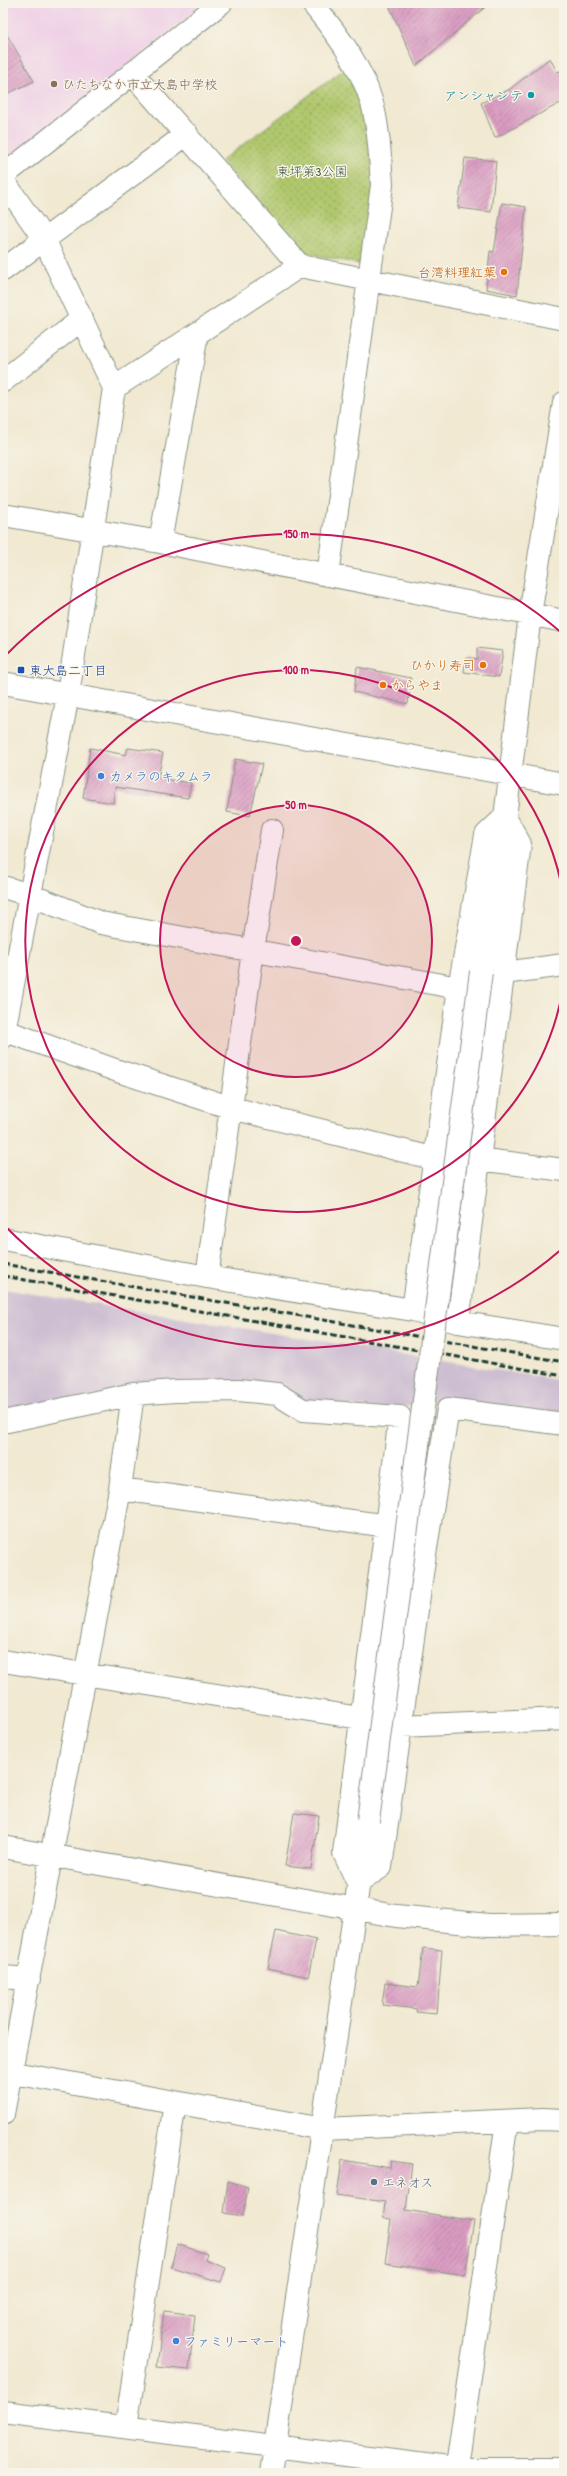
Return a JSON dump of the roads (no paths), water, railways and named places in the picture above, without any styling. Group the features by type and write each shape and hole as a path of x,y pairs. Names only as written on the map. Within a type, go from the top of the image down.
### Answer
{"street":[{"path":"3,176 221,3"},
{"path":"312,3 356,64 372,102 380,143 382,185 328,575"},
{"path":"132,73 187,134 300,266 564,319"},
{"path":"3,270 187,134"},
{"path":"3,180 44,239 114,388 94,530 68,695 3,1032 232,1108 436,1159"},
{"path":"114,388 300,266"},
{"path":"3,381 82,319"},
{"path":"160,542 197,334"},
{"path":"271,2473 323,2129 353,1909 368,1821 481,972 511,774 530,615 564,403"},
{"path":"3,515 160,542 564,621"},
{"path":"3,683 564,784"},
{"path":"458,1322 520,844 505,817"},
{"path":"413,1310 436,1159 459,988 486,835 505,817"},
{"path":"207,1277 253,951 272,830"},
{"path":"3,888 30,895 101,923 459,988"},
{"path":"503,973 564,966"},
{"path":"478,1159 564,1170"},
{"path":"3,1239 207,1277 413,1310 458,1322 564,1339"},
{"path":"3,1422 133,1394 239,1390 278,1394 303,1410 400,1417 388,1526 360,1718 344,1853 358,1883"},
{"path":"3,2114 7,2072 29,1979 120,1488 133,1394"},
{"path":"358,1883 381,1867 402,1726 423,1567 448,1409 564,1424"},
{"path":"120,1488 388,1526"},
{"path":"3,1661 360,1718"},
{"path":"402,1726 564,1719"},
{"path":"3,1847 396,1916 489,1925 564,1924"},
{"path":"3,1977 29,1979"},
{"path":"7,2072 323,2129 543,2119 564,2120"},
{"path":"126,2427 175,2103"},
{"path":"457,2471 507,2121"},
{"path":"3,2412 275,2446 457,2471 564,2469"}],"railway":[{"path":"3,1264 564,1362"},
{"path":"3,1276 564,1376"}],"place":[{"name":"ひたちなか市立大島中学校","path":"54,84"},
{"name":"アンシャンテ","path":"531,95"},
{"name":"台湾料理紅葉","path":"504,272"},
{"name":"ひかり寿司","path":"483,665"},
{"name":"東大島二丁目","path":"21,670"},
{"name":"からやま","path":"383,685"},
{"name":"カメラのキタムラ","path":"101,776"},
{"name":"エネオス","path":"374,2182"},
{"name":"ファミリーマート","path":"176,2341"}],"park label":[{"name":"東坪第3公園","path":"312,171"}]}
